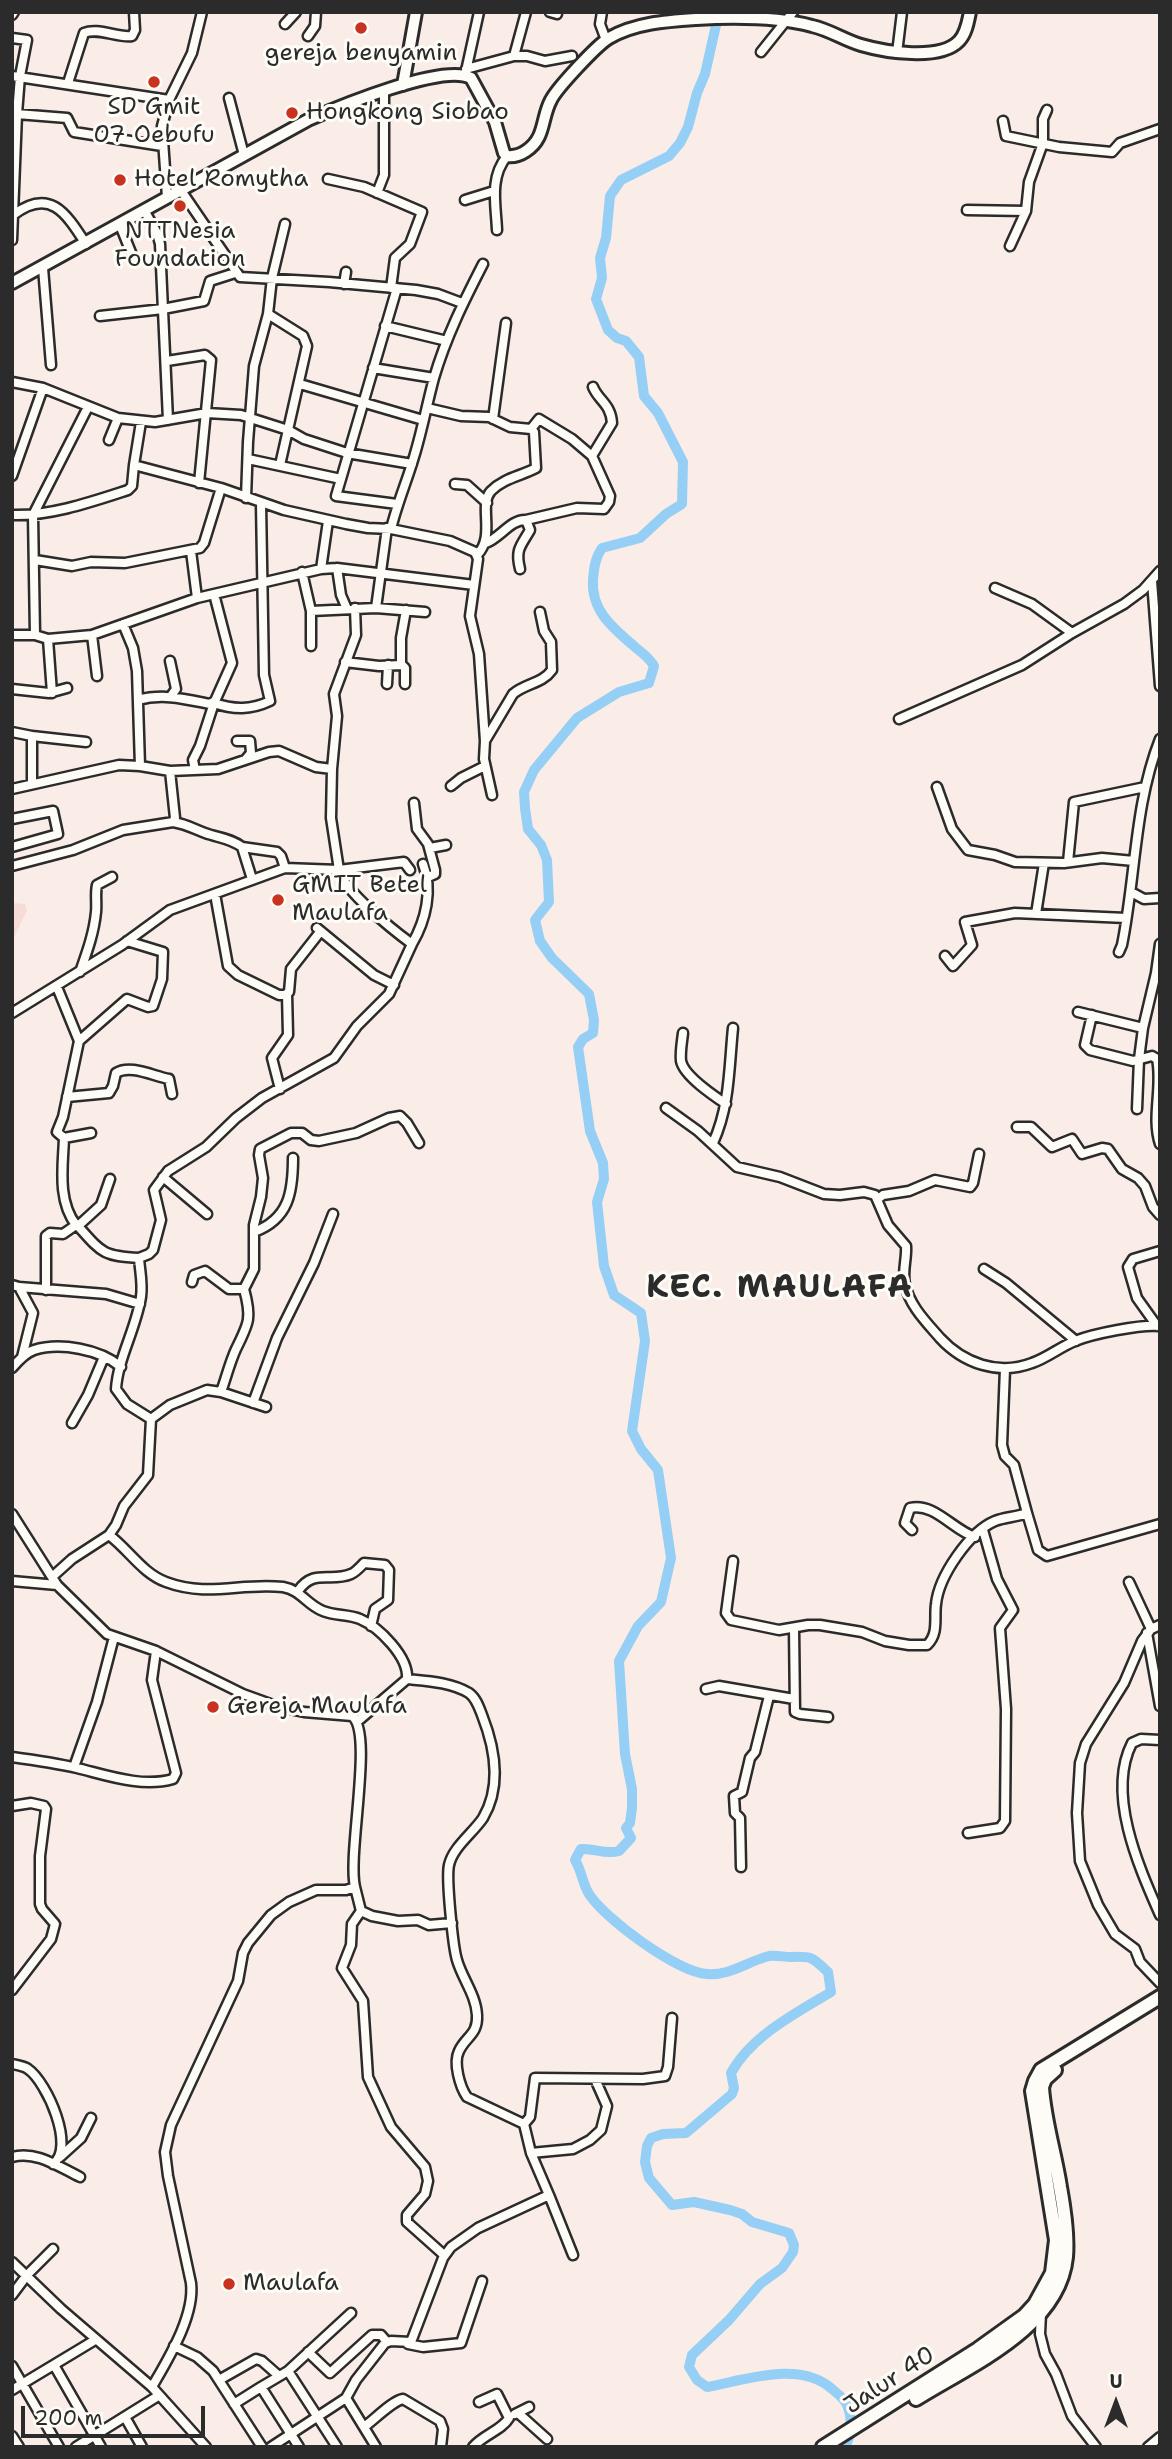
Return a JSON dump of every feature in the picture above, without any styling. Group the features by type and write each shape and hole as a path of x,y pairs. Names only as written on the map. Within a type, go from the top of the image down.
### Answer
{"highway":[{"path":"837,2447 981,2353 1024,2331 1051,2300 1063,2272 1067,2246 1061,2190 1042,2087 1050,2073 1160,1997"},
{"path":"981,2353 1035,2304 1052,2273 1055,2221 1032,2091 1035,2081 1041,2070 1160,2006"},
{"name":"Jalur 40","path":"823,2447 981,2353"}],"main road":[{"path":"403,85 416,12"},
{"path":"12,283 309,120 403,85 465,72 477,87 495,122 507,156 513,157 532,147 542,133 550,102 567,80 606,40 626,30 646,24 697,19 790,17 859,44 897,53 930,52 954,45 964,33 971,12"}],"street":[{"path":"68,83 84,33 90,30 132,36 135,30 134,12"},
{"path":"167,197 162,126 169,100 192,53 202,12"},
{"path":"285,24 296,12"},
{"path":"308,36 315,26 316,12"},
{"path":"465,72 479,12"},
{"path":"514,57 526,12"},
{"path":"601,12 600,24 606,40"},
{"path":"897,53 902,12"},
{"path":"761,52 790,17"},
{"path":"12,38 27,40 16,76 12,240"},
{"path":"465,72 514,57 527,56 545,61 572,56"},
{"path":"16,76 169,100"},
{"path":"377,193 384,175 384,91"},
{"path":"229,98 244,155"},
{"path":"1010,246 1026,211 1029,182 1043,143 1047,110"},
{"path":"17,114 67,118 74,132 162,146"},
{"path":"1003,121 1006,136 1059,148 1110,153 1120,143 1160,129"},
{"path":"497,230 494,191 497,173 507,156"},
{"path":"328,179 364,187 422,212 410,244 395,258 394,288 385,326 336,496 397,504"},
{"path":"180,189 235,273 243,278 394,288 438,294 462,303"},
{"path":"465,200 494,191"},
{"path":"13,215 32,203 52,206 69,218 86,244"},
{"path":"144,210 160,244 168,420"},
{"path":"967,210 1026,211"},
{"path":"246,498 254,366 268,314 272,278 285,224"},
{"path":"120,225 134,260"},
{"path":"376,608 379,573 389,529 412,464 434,378 462,303 483,264"},
{"path":"43,268 51,365"},
{"path":"344,284 346,272"},
{"path":"100,316 204,301 210,281 235,273"},
{"path":"268,314 305,338 307,346 280,465"},
{"path":"493,419 506,323"},
{"path":"385,326 447,341"},
{"path":"167,361 205,355 210,357 211,383 199,483"},
{"path":"373,368 434,378"},
{"path":"12,382 43,388 118,418 141,422 207,413 250,418 347,453 412,464"},
{"path":"300,384 423,420"},
{"path":"592,456 612,423 606,402 593,387"},
{"path":"12,476 43,388"},
{"path":"35,635 33,514 88,407"},
{"path":"427,408 461,416 493,419 510,427 531,429"},
{"path":"109,440 118,418"},
{"path":"492,795 485,766 478,649 470,616 477,555 486,543 499,537 518,521 577,508 604,509 610,496 592,456 572,439 543,421 536,421 531,429"},
{"path":"12,515 33,514 82,504 131,488 141,422"},
{"path":"486,543 486,503 490,492 511,477 536,468 534,432 531,429"},
{"path":"248,460 341,479"},
{"path":"134,465 221,488 261,504 328,521 450,541 469,548 477,555"},
{"path":"454,484 467,485 486,503"},
{"path":"35,560 72,566 91,562 125,564 200,548 204,543 221,488"},
{"path":"138,700 158,695 171,696 240,709 270,701 264,676 261,504"},
{"path":"520,569 517,557 519,548 530,530 526,520"},
{"path":"321,569 328,521"},
{"path":"191,551 197,598"},
{"path":"337,568 341,595 351,608 356,635 334,694 337,716 331,818 339,870 345,884 387,925 412,944"},
{"path":"12,635 35,635 48,639 92,635 197,598 321,569 337,568 474,585"},
{"path":"899,719 1010,671 1124,604 1160,571"},
{"path":"302,572 311,611 311,646"},
{"path":"1152,581 1160,686"},
{"path":"995,589 1032,604 1072,633"},
{"path":"195,771 193,760 232,663 214,594"},
{"path":"311,611 351,608 425,611"},
{"path":"405,684 405,668 401,665 401,638 406,610"},
{"path":"485,741 513,694 520,688 542,680 552,670 551,642 544,631 540,612"},
{"path":"123,624 135,659 140,766"},
{"path":"92,635 97,676"},
{"path":"48,639 52,693"},
{"path":"170,661 176,688 171,696"},
{"path":"345,662 401,665"},
{"path":"387,684 388,666"},
{"path":"12,689 52,693 66,688"},
{"path":"12,732 86,742"},
{"path":"32,736 32,784"},
{"path":"1119,952 1131,892 1145,787 1160,739"},
{"path":"237,741 250,741 251,753 247,759"},
{"path":"12,789 119,765 170,771 218,769 279,751 316,767 332,769"},
{"path":"452,786 461,778 485,766"},
{"path":"170,771 175,818 173,822"},
{"path":"937,787 952,829 968,850 1015,862 1068,862 1102,858 1133,862"},
{"path":"1068,862 1074,802 1145,787"},
{"path":"414,803 417,829 430,848 435,872 428,877"},
{"path":"12,819 53,811 58,834 12,847"},
{"path":"12,866 73,850 123,830 173,822 192,826 209,835 227,838 242,847 277,852 285,868"},
{"path":"430,848 446,845"},
{"path":"242,847 252,879"},
{"path":"12,1013 57,987 170,910 252,879 285,868 339,870 404,862 410,870"},
{"path":"1036,914 1044,863"},
{"path":"57,987 79,1041 62,1123 57,1132 64,1138 64,1196 67,1210 101,1251 110,1256 139,1258 149,1254 155,1243 161,1220 155,1189 163,1177 178,1163 206,1147 262,1098 334,1058 363,1019 383,1002 394,985 421,926 428,895 428,877 423,864"},
{"path":"80,972 93,935 97,885 112,877"},
{"path":"1131,892 1144,899 1160,898"},
{"path":"215,894 226,957 231,970 257,986 279,995 287,994"},
{"path":"945,956 953,967 972,945 965,922 1000,914 1126,918"},
{"path":"280,1088 272,1058 288,1035 287,994 290,989 291,969 319,930 373,975 394,985"},
{"path":"79,1041 127,999 148,1007 153,1006 162,979 163,952 127,941"},
{"path":"1137,1109 1143,1028 1160,944"},
{"path":"1078,1012 1143,1028"},
{"path":"1092,1015 1087,1048 1128,1060 1152,1055 1157,1059 1156,1127 1160,1144"},
{"path":"713,1143 722,1124 726,1104 733,1027"},
{"path":"682,1033 681,1061 684,1069 692,1079 726,1104"},
{"path":"67,1097 109,1093 116,1073 122,1070 169,1079 172,1094"},
{"path":"666,1108 744,1169 780,1177 824,1194 871,1193 878,1199 888,1225 905,1246 904,1283 910,1298 922,1317 957,1354 985,1366 1005,1369 1030,1364 1076,1341 1131,1328 1158,1326"},
{"path":"221,1392 248,1327 244,1289 254,1269 254,1232 263,1178 259,1153 262,1147 286,1135 297,1133 315,1141 356,1133 400,1116 419,1143"},
{"path":"1017,1127 1031,1127 1052,1147 1072,1139 1082,1154 1102,1148 1108,1149 1122,1169 1142,1182 1160,1215"},
{"path":"64,1138 91,1133"},
{"path":"878,1199 884,1195 909,1191 935,1180 970,1187 979,1154"},
{"path":"254,1232 271,1224 290,1196 293,1188 293,1158"},
{"path":"163,1177 207,1214"},
{"path":"46,1290 46,1236 52,1233 63,1234 101,1205 110,1179"},
{"path":"253,1403 277,1338 314,1264 333,1214"},
{"path":"1158,1326 1136,1298 1128,1267 1135,1258 1160,1251"},
{"path":"139,1258 142,1279 140,1304 121,1367 117,1393 127,1404 151,1419"},
{"path":"984,1269 1006,1283 1076,1341"},
{"path":"192,1282 194,1275 203,1271 229,1289 244,1289"},
{"path":"16,1286 106,1294 140,1304"},
{"path":"16,1286 33,1313 22,1357"},
{"path":"12,1368 22,1357 37,1349 72,1348 104,1357 121,1367"},
{"path":"72,1423 88,1395 104,1357"},
{"path":"1005,1369 1002,1445 1005,1456 1014,1465 1038,1550 1047,1556 1160,1524"},
{"path":"151,1419 170,1405 201,1392 221,1392 267,1408"},
{"path":"52,1577 72,1559 108,1535 116,1525 124,1506 148,1475 151,1419"},
{"path":"912,1530 905,1523 906,1516 910,1508 918,1507 932,1511 963,1533 975,1537"},
{"path":"733,1561 726,1613 729,1618 772,1630 820,1625 862,1632 885,1641 927,1645 935,1632 936,1601 943,1578 960,1553 996,1521 1027,1513"},
{"path":"12,1514 57,1586 101,1630 156,1651 243,1694 289,1710 340,1714 352,1716 358,1721 362,1766 355,1824 355,1888 361,1911 352,1924 351,1945 342,1968 363,2001 367,2074 391,2127 425,2166 427,2190 422,2200 407,2215 407,2222 444,2255"},
{"path":"968,1833 1000,1828 1005,1821 1005,1669 1000,1628 1013,1610 997,1579 984,1530"},
{"path":"108,1535 143,1569 178,1586 210,1591 281,1587 298,1591 322,1611 358,1618 372,1626 402,1655 407,1667 407,1679"},
{"path":"298,1591 304,1582 313,1578 350,1575 364,1563 385,1565 389,1570 388,1600 375,1609 372,1626"},
{"path":"12,1581 57,1586"},
{"path":"1129,1582 1153,1629 1160,1706"},
{"path":"794,1628 794,1708 797,1714 828,1717"},
{"path":"1153,1629 1082,1752 1077,1813 1080,1861 1090,1886 1115,1934 1135,1949 1140,1962 1160,1983"},
{"path":"74,1768 97,1702 114,1637"},
{"path":"12,1757 118,1779 170,1780 176,1776 173,1754 152,1680 156,1651"},
{"path":"358,1721 407,1679 442,1683 470,1694 478,1705 490,1736 495,1772 493,1794 482,1818 449,1864 456,1957 477,2015 475,2030 459,2052 458,2066 462,2090 467,2097 524,2124"},
{"path":"706,1689 719,1686 794,1699"},
{"path":"741,1867 740,1818 735,1813 734,1796 742,1792 769,1696"},
{"path":"1160,1740 1141,1739 1132,1743 1125,1763 1123,1792 1130,1844 1160,1915"},
{"path":"12,1806 31,1803 46,1809 40,1856 40,1904 54,1921 55,1927 51,1939 12,1990"},
{"path":"152,2387 174,2346 191,2305 192,2292 167,2176 166,2152 171,2125 238,1981 248,1943 271,1916 289,1902 316,1890 355,1888"},
{"path":"361,1911 398,1921 418,1920 429,1925 452,1923"},
{"path":"524,2124 530,2117 535,2078 643,2079 665,2076 672,2018"},
{"path":"12,2064 30,2071 53,2105 61,2137 60,2157"},
{"path":"531,2153 573,2149 601,2130 607,2106 595,2079"},
{"path":"53,2164 81,2138 91,2118"},
{"path":"524,2124 531,2153 573,2255"},
{"path":"12,2157 29,2155 80,2177"},
{"path":"408,2344 415,2335 444,2255 451,2247 478,2228 550,2194"},
{"path":"12,2295 52,2249"},
{"path":"12,2262 95,2340 152,2387 206,2447"},
{"path":"308,2352 331,2373 372,2335 381,2335 387,2342 423,2347 461,2343 482,2281"},
{"path":"1041,2312 1040,2334 1045,2354 1059,2380 1072,2416 1096,2447"},
{"path":"234,2404 288,2371 351,2313"},
{"path":"12,2390 95,2340"},
{"path":"271,2447 346,2398 356,2380 387,2342"},
{"path":"174,2346 204,2362 219,2380 262,2447"},
{"path":"219,2380 256,2359 279,2376"},
{"path":"54,2365 101,2447"},
{"path":"12,2367 59,2447"},
{"path":"288,2371 337,2447"},
{"path":"261,2387 299,2447"},
{"path":"479,2402 497,2394 513,2415 547,2438"},
{"path":"76,2447 158,2396"},
{"path":"346,2398 376,2447"},
{"path":"364,2427 395,2401 403,2399 440,2421 443,2446"},
{"path":"473,2447 484,2435 529,2407"},
{"path":"125,2417 142,2447"},
{"path":"12,2436 19,2447"},
{"path":"1148,2447 1160,2437"}],"shaded area":[{"path":"12,903 25,904 27,910 12,942"}],"waterway":[{"path":"719,12 705,74 688,127 669,156 621,180 610,196 606,238 600,258 602,278 596,299 608,330 617,338 626,341 639,357 644,396 658,413 683,462 682,504 666,514 640,538 602,548 594,571 593,591 605,618 654,666 649,683 619,692 577,718 534,770 524,792 528,829 541,845 547,860 549,902 535,920 540,941 552,958 589,994 594,1020 593,1033 583,1039 578,1047 590,1131 603,1163 604,1179 597,1202 604,1266 614,1295 641,1313 645,1341 632,1431 641,1449 658,1470 671,1558 661,1602 638,1626 619,1661 625,1754 632,1789 630,1823 626,1828 631,1838 619,1851 581,1849 575,1860 587,1890 597,1905 625,1930 678,1964 694,1971 715,1974 731,1971 769,1956 803,1957 815,1960 828,1972 831,1992 775,2026 750,2048 731,2073 734,2088 732,2094 686,2133 663,2134 651,2138 645,2162 649,2178 672,2205 694,2202 730,2210 742,2214 752,2222 789,2233 794,2245 793,2252 782,2268 760,2284 729,2320 692,2355 689,2367 697,2380 707,2387 772,2374 804,2375 819,2380 839,2394 847,2405 851,2426 845,2447"}],"place":[{"name":"gereja benyamin","path":"361,28"},
{"name":"SD Gmit 07 Oebufu","path":"154,82"},
{"name":"Hongkong Siobao","path":"292,113"},
{"name":"Hotel Romytha","path":"120,180"},
{"name":"NTTNesia Foundation","path":"180,206"},
{"name":"GMIT Betel Maulafa","path":"278,900"},
{"name":"Gereja Maulafa","path":"213,1707"},
{"name":"Maulafa","path":"229,2284"}],"district":[{"name":"KEC. MAULAFA","path":"780,1289"}]}
